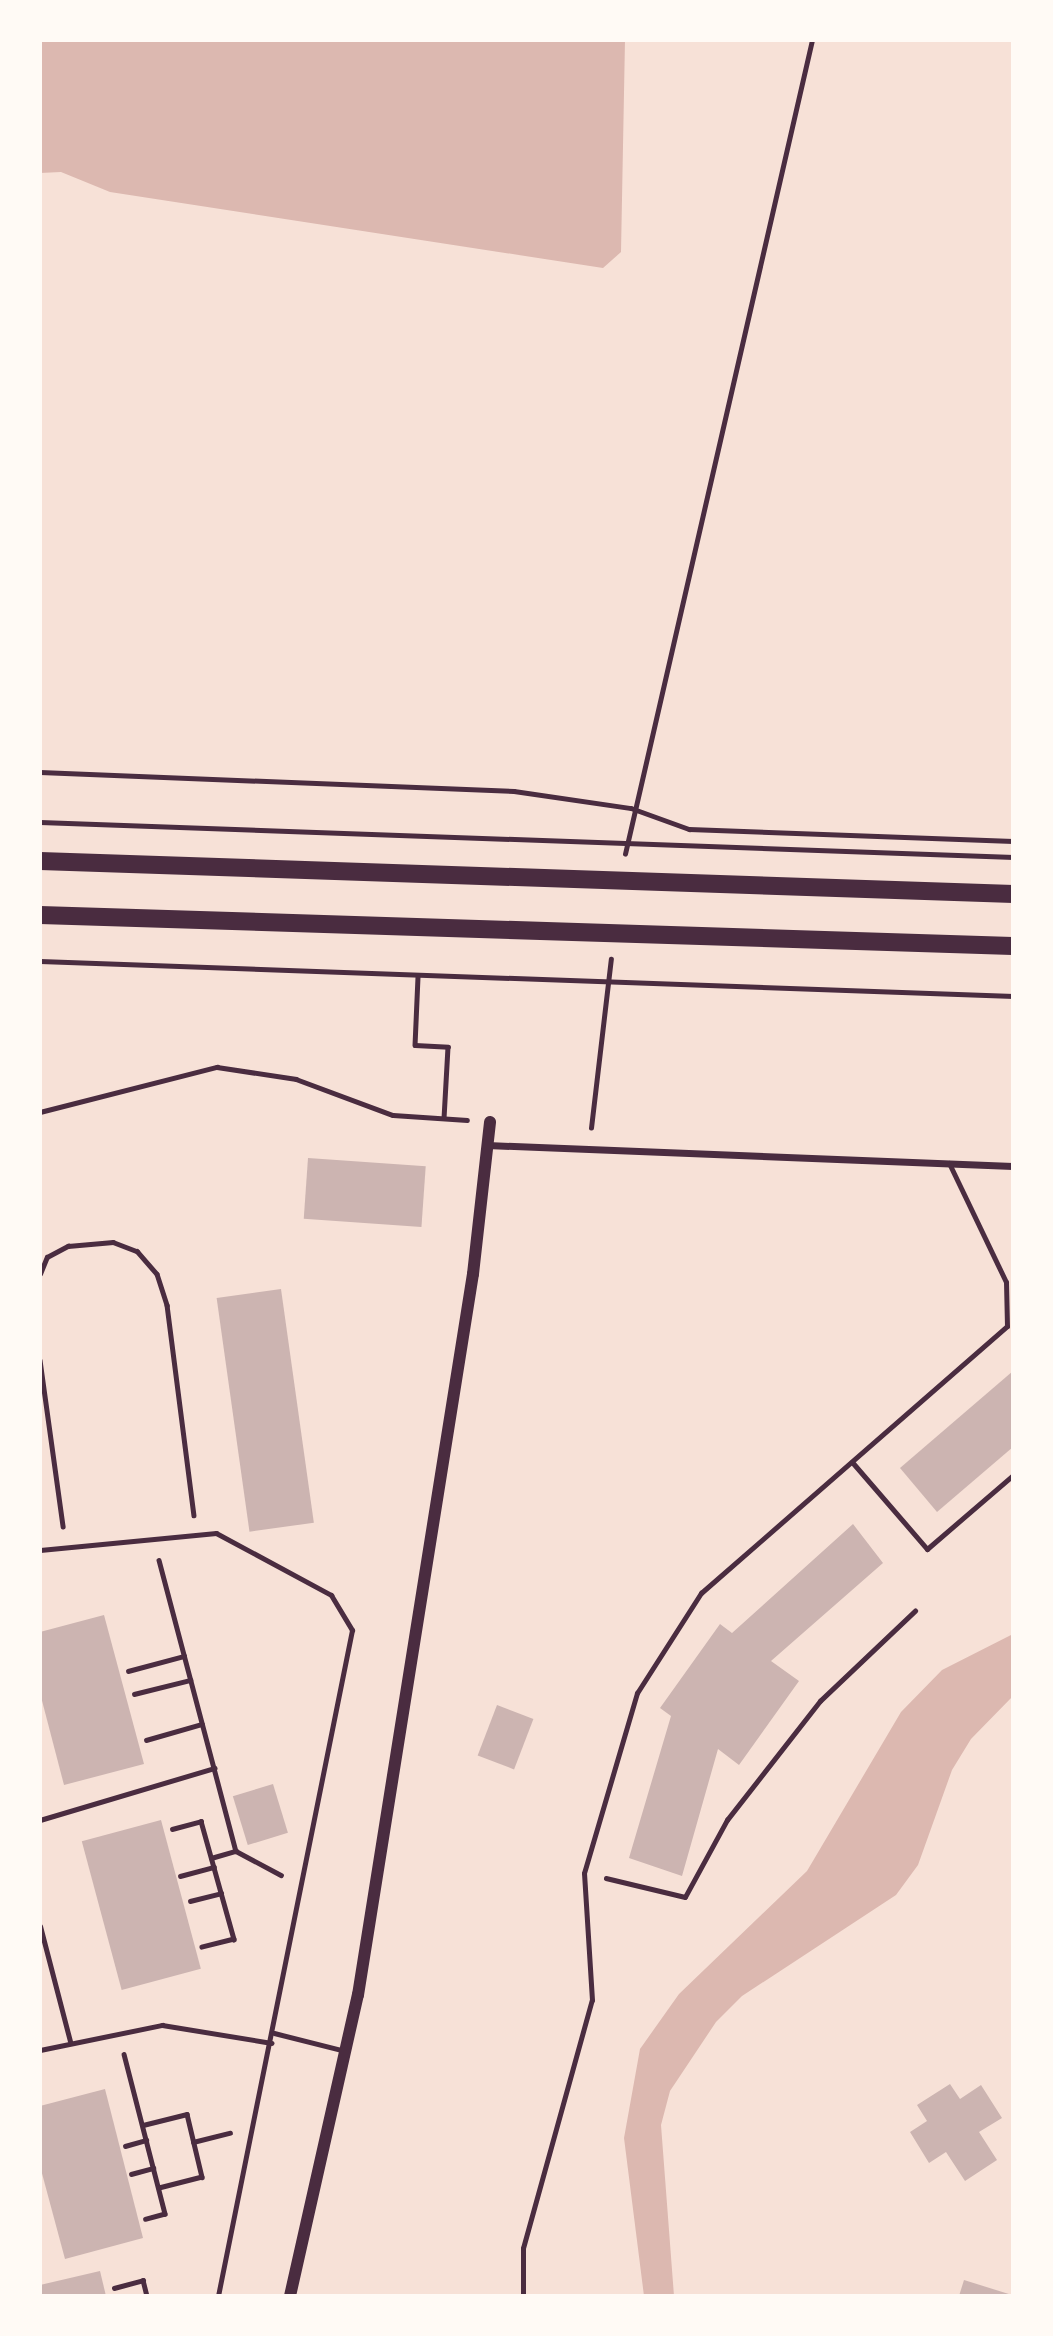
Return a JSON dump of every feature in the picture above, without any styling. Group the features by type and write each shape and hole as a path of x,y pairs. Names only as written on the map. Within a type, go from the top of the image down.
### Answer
{"main road":[{"path":"40,861 1013,894"},
{"path":"40,915 1013,946"}],"street":[{"path":"290,2296 345,2051 471,1287 490,1122"},
{"path":"487,1146 1013,1166"}],"lane":[{"path":"523,2296 523,2248 592,2000 584,1873 637,1693 666,1642 725,1570 1007,1326 1006,1282 949,1163"},
{"path":"852,1462 927,1549 1013,1475"},
{"path":"40,1550 216,1533 331,1595 352,1630 275,2033 218,2296"},
{"path":"40,1926 70,2041"},
{"path":"40,2050 70,2041 162,2025 272,2043"},
{"path":"275,2033 345,2051"}],"path":[{"path":"624,860 631,808 812,40"},
{"path":"40,772 514,791 631,808 689,829 1013,841"},
{"path":"40,822 1013,857"},
{"path":"590,1149 594,1065 612,952"},
{"path":"40,961 418,978 1013,996"},
{"path":"418,978 415,1045 448,1047 444,1118"},
{"path":"40,1112 217,1067 296,1079 393,1115 490,1122"},
{"path":"40,1274 47,1257 68,1247 113,1242 138,1251 157,1274 167,1305 197,1535"},
{"path":"40,1360 65,1548"},
{"path":"153,1539 236,1851"},
{"path":"584,1873 685,1898 727,1820 820,1701 915,1611"},
{"path":"128,1671 184,1656"},
{"path":"134,1694 190,1680"},
{"path":"146,1740 202,1724"},
{"path":"40,1820 214,1768"},
{"path":"172,1829 201,1821 234,1939 202,1947"},
{"path":"211,1858 236,1851 304,1886"},
{"path":"180,1876 214,1867"},
{"path":"190,1901 221,1893"},
{"path":"119,2033 165,2214 146,2219"},
{"path":"143,2126 187,2114 202,2177 159,2188"},
{"path":"193,2142 254,2126"},
{"path":"125,2146 146,2140"},
{"path":"131,2174 153,2168"},
{"path":"114,2288 143,2280 147,2296"}],"shaded area":[{"path":"40,40 625,40 621,252 603,268 110,192 61,172 40,173"},
{"path":"1013,1634 1013,1696 971,1739 952,1770 918,1865 896,1895 742,1996 716,2022 670,2091 661,2125 674,2296 644,2296 624,2138 640,2049 679,1994 807,1871 901,1712 942,1670"}],"building":[{"path":"308,1158 426,1166 421,1227 304,1219"},
{"path":"281,1289 314,1523 249,1532 217,1298"},
{"path":"1013,1371 1013,1447 937,1512 900,1468"},
{"path":"853,1524 883,1563 771,1661 799,1681 739,1765 718,1749 682,1876 629,1858 671,1716 660,1708 720,1624 732,1633"},
{"path":"104,1615 144,1764 64,1785 40,1693 40,1632"},
{"path":"497,1705 533,1719 514,1769 478,1755"},
{"path":"273,1784 288,1833 248,1845 233,1796"},
{"path":"161,1820 201,1969 122,1990 82,1841"},
{"path":"950,2084 960,2099 981,2085 1002,2118 979,2132 997,2160 965,2181 946,2152 929,2163 910,2132 927,2121 917,2105"},
{"path":"105,2089 143,2238 65,2259 40,2166 40,2106"},
{"path":"100,2271 106,2296 40,2296 40,2285"},
{"path":"964,2280 1012,2295 1012,2296 959,2296"}]}
